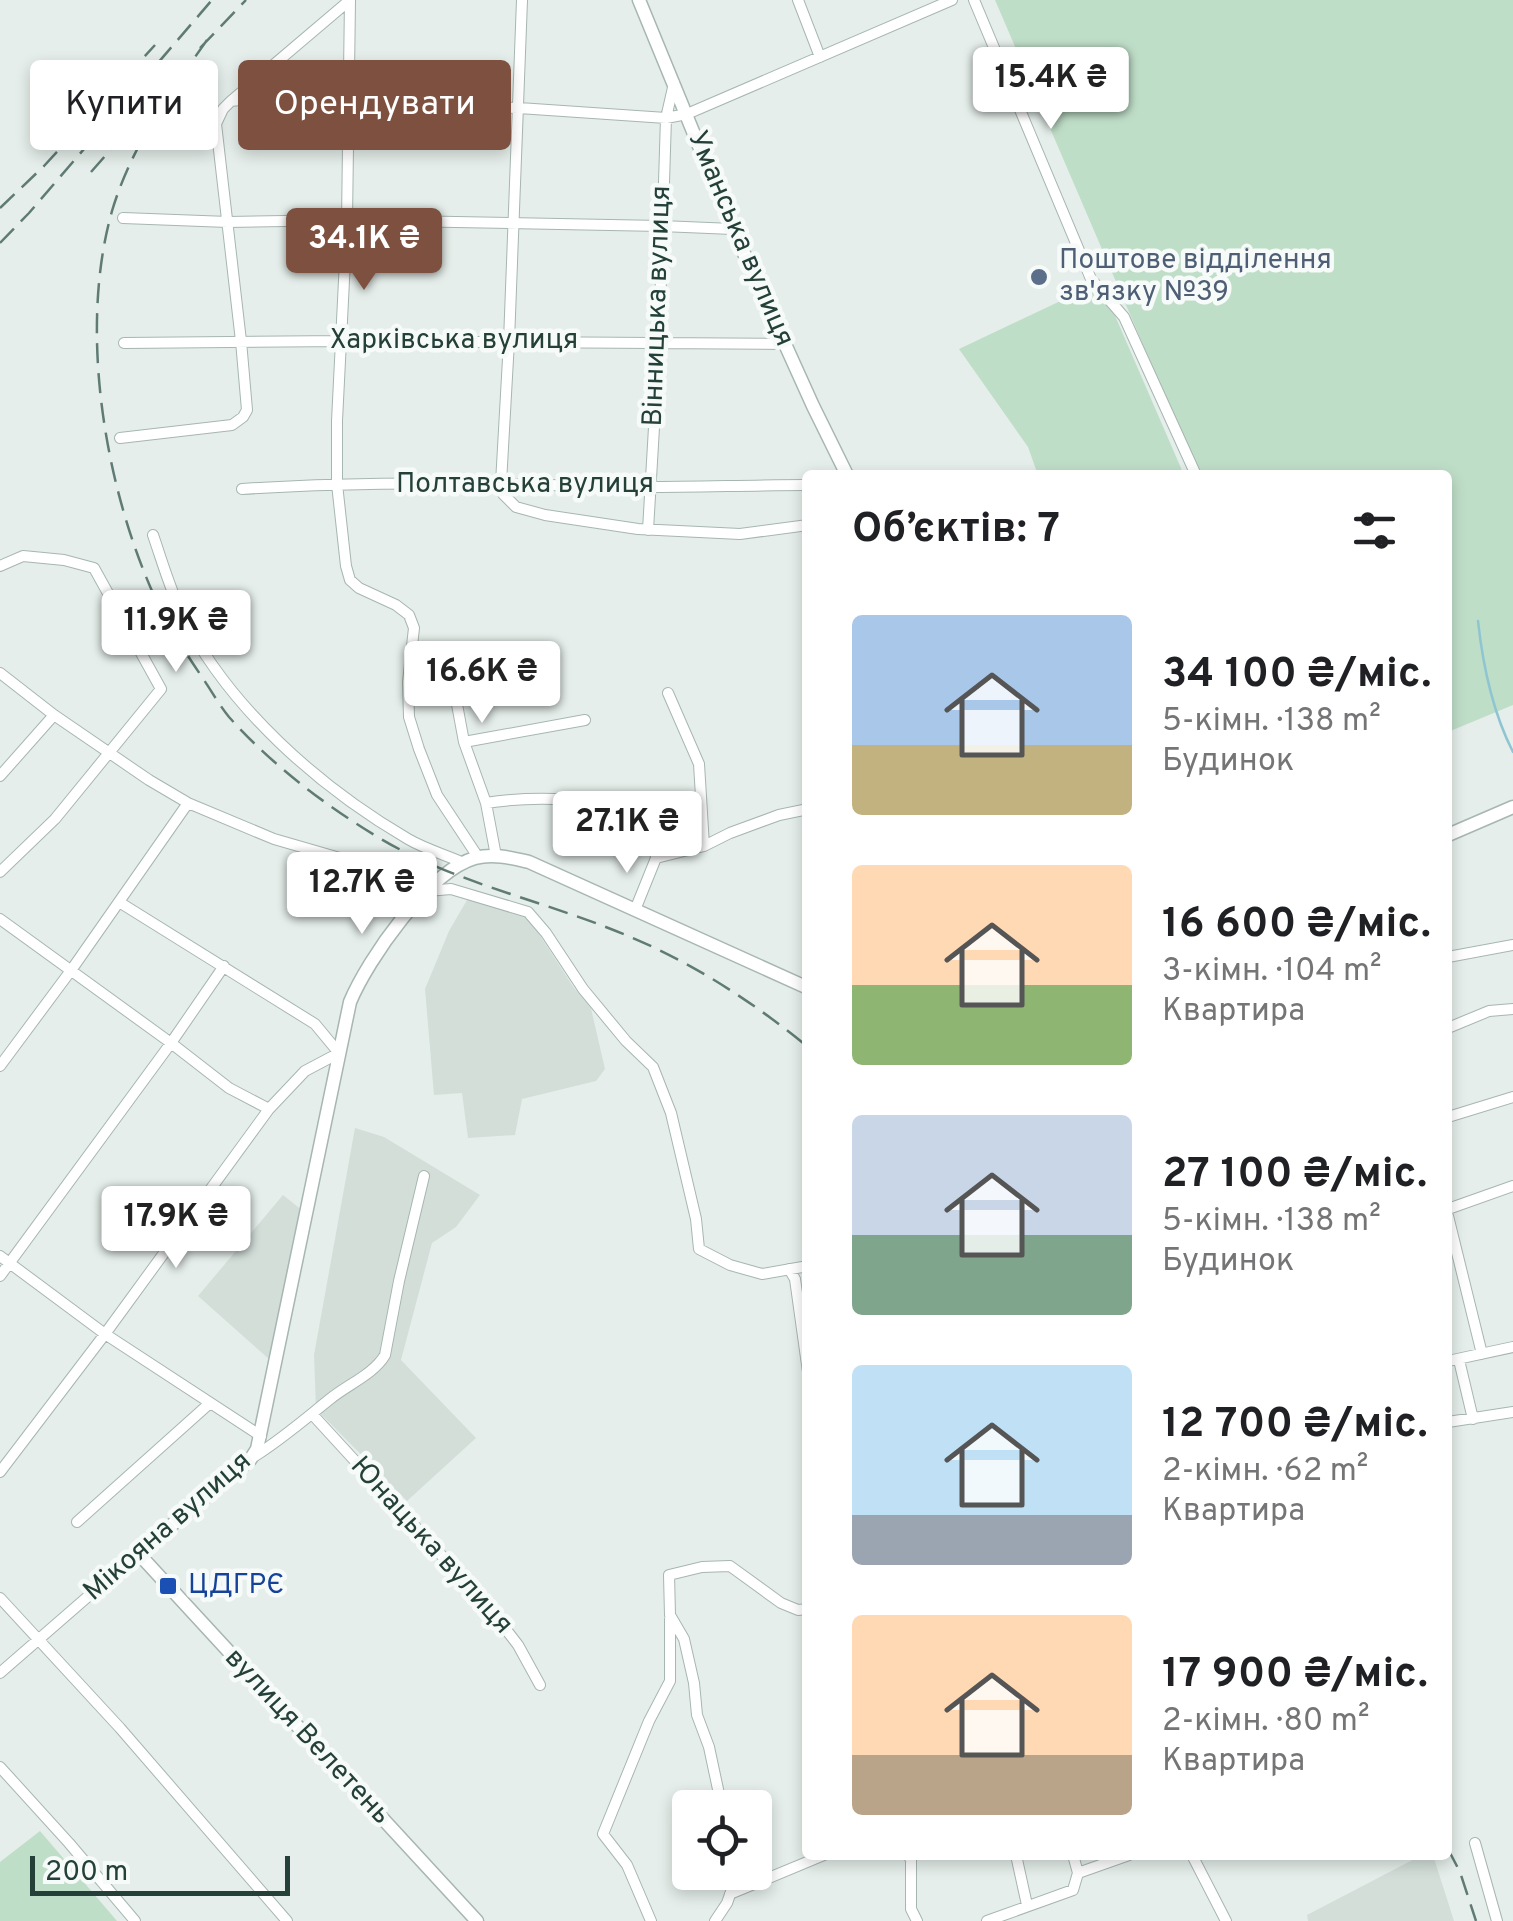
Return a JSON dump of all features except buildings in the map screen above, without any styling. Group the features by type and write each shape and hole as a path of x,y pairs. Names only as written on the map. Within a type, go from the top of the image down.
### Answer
{"street":[{"path":"120,438 232,426 247,410 216,124 231,101 350,0"},
{"path":"349,60 350,0"},
{"path":"522,0 503,494 516,507 546,516 648,530 740,534 802,526"},
{"name":"Уманська вулиця","path":"639,0 733,229 844,470"},
{"path":"798,0 820,56"},
{"path":"511,108 666,118 687,114 952,0"},
{"path":"974,0 1090,278 1124,317 1194,470"},
{"name":"Вінницька вулиця","path":"648,530 666,118 674,83"},
{"path":"231,101 238,100"},
{"path":"349,150 337,420 337,484 346,566 350,580 359,588 409,615 414,628 410,717 437,795 467,862"},
{"path":"123,218 733,229"},
{"name":"Харківська вулиця","path":"124,342 784,344"},
{"name":"Полтавська вулиця","path":"242,489 337,484 802,485"},
{"path":"153,535 182,613 212,665 247,712 357,805 410,840 467,862 496,856 551,870 802,985"},
{"path":"0,566 22,556 94,568 160,689 55,818 0,872"},
{"path":"409,677 452,672 464,742 486,802 496,856"},
{"path":"0,674 188,803 274,839 364,865 427,891 451,890 528,912 583,990 626,1042 653,1067 671,1113 696,1219 699,1249 730,1265 762,1274 802,1267"},
{"path":"668,694 698,764 704,846"},
{"path":"0,776 54,714"},
{"path":"464,742 584,720"},
{"path":"486,802 557,798 650,809 656,858 636,910"},
{"path":"0,1066 188,803"},
{"path":"1452,833 1513,807"},
{"path":"656,858 704,846 779,815 802,810"},
{"name":"Мікояна вулиця","path":"0,1673 257,1450 345,1018 364,971 375,955 427,891 467,862"},
{"path":"0,1472 269,1110 305,1071 340,1053 315,1024 119,902"},
{"path":"0,919 172,1042 228,1088 269,1110"},
{"path":"1452,957 1513,945"},
{"path":"0,1276 5,1260 172,1042 224,966"},
{"path":"1452,1026 1489,1010 1513,1010"},
{"path":"1452,1116 1513,1097"},
{"path":"250,1460 379,1366 385,1355 424,1176"},
{"path":"1452,1210 1513,1186"},
{"path":"1452,1229 1482,1354"},
{"path":"5,1260 105,1334 262,1436"},
{"path":"789,1270 795,1279 802,1329"},
{"path":"1473,1419 1453,1361 1513,1347"},
{"path":"77,1522 210,1403"},
{"path":"1452,1422 1513,1412"},
{"name":"Юнацька вулиця","path":"312,1414 487,1604 518,1645 540,1685"},
{"name":"вулиця Велетень","path":"138,1553 477,1921"},
{"path":"650,1921 627,1866 603,1834 670,1680 669,1575 702,1567 730,1566 781,1602 802,1610"},
{"path":"0,1598 120,1728 287,1921"},
{"path":"670,1615 684,1639 697,1715 709,1746 718,1790"},
{"path":"0,1767 135,1921"},
{"path":"1475,1843 1497,1921"},
{"path":"730,1894 812,1860"},
{"path":"910,1860 911,1909 917,1921"},
{"path":"1017,1860 1027,1905"},
{"path":"988,1921 1073,1890 1078,1873 1074,1860"},
{"path":"1078,1873 1115,1860"},
{"path":"1195,1860 1226,1921"},
{"path":"714,1921 731,1890"}],"shaded area":[{"path":"467,900 526,914 574,988 590,1004 605,1069 596,1081 522,1099 515,1135 468,1138 462,1093 434,1095 425,989 449,931"},
{"path":"355,1128 384,1137 480,1195 456,1227 432,1243 401,1360 476,1438 407,1501 316,1409 314,1355"},
{"path":"283,1195 303,1211 270,1360 198,1296"},
{"path":"1412,1860 1435,1860 1454,1921 1308,1921 1307,1915"}],"green space":[{"path":"995,0 1513,0 1513,705 1452,730 1452,470 1197,470"},
{"path":"1088,288 1113,311 1182,470 1036,470 1028,447 959,349"},
{"path":"40,1831 117,1921 0,1921 0,1862"}],"waterway":[{"path":"1478,621 1490,688 1513,752"}],"railway":[{"path":"0,243 212,0"},
{"path":"200,48 246,0"},
{"path":"207,40 152,122 120,187 102,258 97,307 102,409 111,461 139,558 173,632 222,708 245,734 298,782 356,823 437,867 596,923 676,958 766,1014 802,1042"},
{"path":"0,208 155,45"},
{"path":"91,172 110,150"},
{"path":"1452,1857 1476,1921"}],"place":[{"name":"Поштове відділення зв'язку №39","path":"1039,277"},
{"name":"ЦДГРЄ","path":"168,1586"}]}
